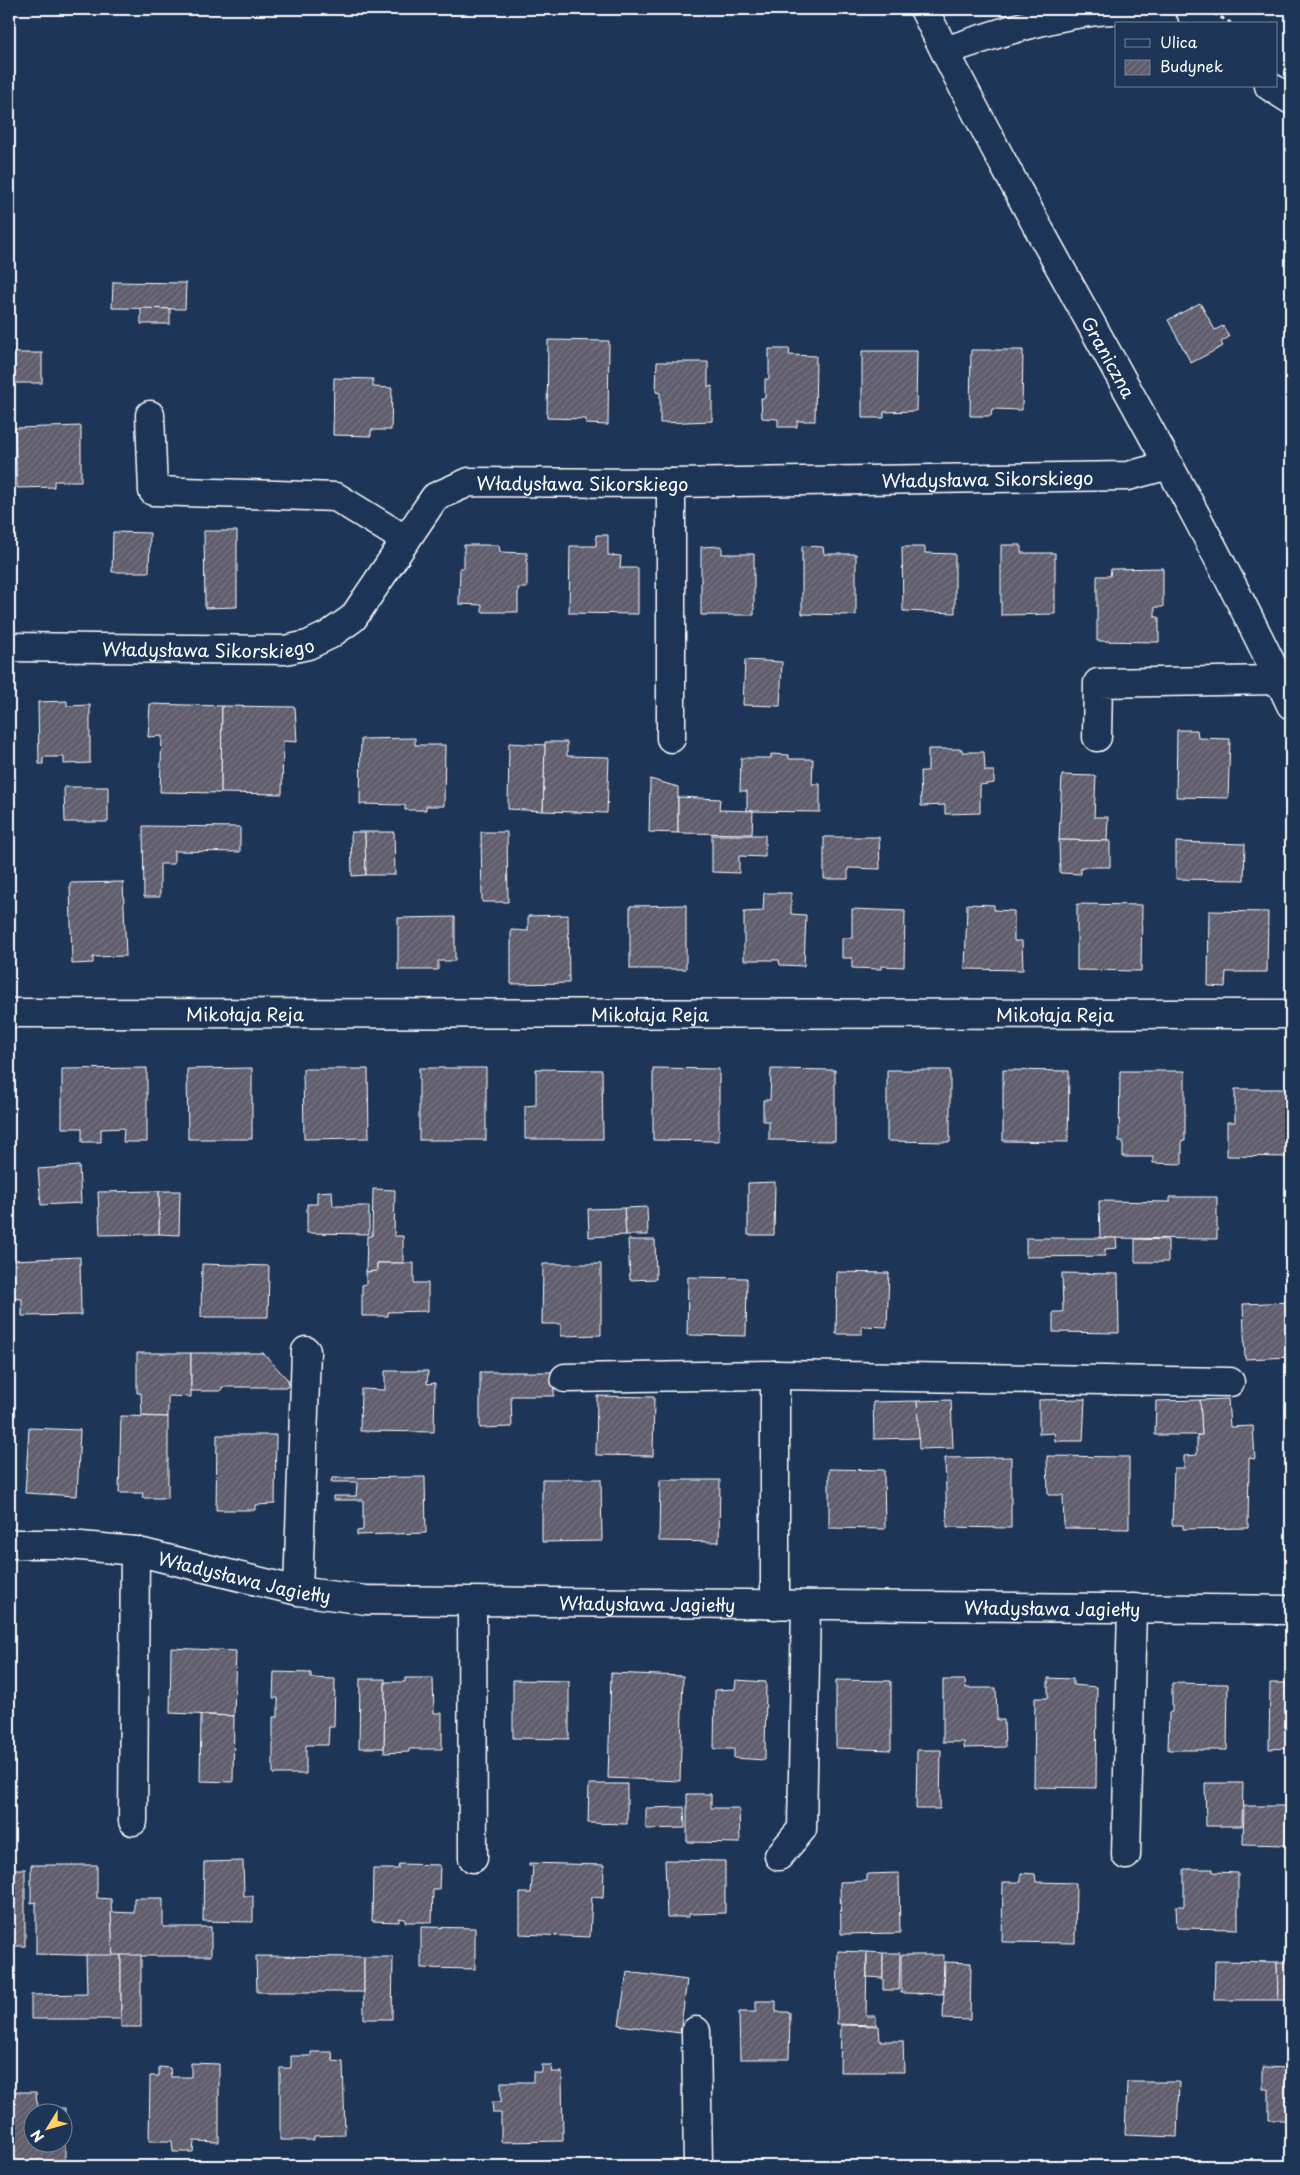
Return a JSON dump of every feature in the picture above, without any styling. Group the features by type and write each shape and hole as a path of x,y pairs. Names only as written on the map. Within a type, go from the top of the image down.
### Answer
{"street":[{"name":"Graniczna","path":"924,9 992,141 1169,465 1280,680 1291,705"},
{"path":"945,51 997,34 1075,15 1118,10 1160,22"},
{"path":"1272,88 1291,100"},
{"path":"150,416 153,491 336,497 406,540"},
{"name":"Władysława Sikorskiego","path":"9,647 284,650 308,645 329,635 353,618 435,497 469,482 671,483 1128,476 1169,465"},
{"path":"671,483 671,738"},
{"path":"1097,737 1098,683 1280,680"},
{"name":"Mikołaja Reja","path":"9,1013 1291,1014"},
{"path":"298,1591 306,1351"},
{"path":"565,1378 775,1375 1230,1382"},
{"path":"775,1375 775,1605"},
{"name":"Władysława Jagiełły","path":"9,1544 59,1544 134,1551 298,1591 366,1600 1291,1610"},
{"path":"133,1821 134,1551"},
{"path":"472,1602 473,1858"},
{"path":"779,1856 802,1829 806,1605"},
{"path":"1126,1856 1132,1608"},
{"path":"696,2031 698,2166"}],"path":[{"path":"1208,9 1229,22"}],"building":[{"path":"113,282 186,283 185,309 112,308"},
{"path":"1200,303 1215,330 1223,326 1229,337 1221,342 1223,346 1191,363 1168,320"},
{"path":"141,308 170,309 170,324 141,324"},
{"path":"548,340 609,341 608,425 586,424 586,419 547,418"},
{"path":"769,349 790,349 789,355 816,356 815,421 797,421 797,427 778,427 778,419 762,418 761,398 765,398 765,379 769,379"},
{"path":"971,350 1023,350 1022,410 992,409 991,416 970,416"},
{"path":"862,351 917,351 916,411 884,412 884,418 862,418"},
{"path":"9,353 42,353 42,383 9,383"},
{"path":"657,362 708,362 708,387 712,386 712,421 660,423 660,393 656,392"},
{"path":"334,378 373,379 373,387 392,388 391,430 371,430 371,436 333,435"},
{"path":"81,426 81,481 54,481 54,487 17,488 15,428"},
{"path":"204,531 237,531 237,607 205,608"},
{"path":"113,532 150,533 149,572 112,572"},
{"path":"596,535 608,535 608,555 621,556 620,568 638,568 638,614 569,613 570,546 596,546"},
{"path":"464,545 499,545 500,552 527,553 527,588 518,588 518,612 482,612 482,605 459,604 460,568 464,568"},
{"path":"1001,545 1021,545 1021,553 1055,553 1055,614 1001,615"},
{"path":"722,546 722,554 754,554 754,615 701,615 701,547"},
{"path":"802,546 823,547 824,554 856,554 856,615 802,614"},
{"path":"902,547 925,547 925,553 955,554 955,613 903,611"},
{"path":"1163,568 1163,607 1155,607 1155,617 1159,617 1159,642 1097,641 1097,576 1110,576 1111,569"},
{"path":"745,660 782,662 780,706 743,705"},
{"path":"67,701 67,706 90,705 90,763 64,764 64,757 43,757 43,764 39,764 38,702"},
{"path":"150,704 222,706 221,793 160,792 162,736 148,737"},
{"path":"222,706 295,707 297,742 283,741 282,794 221,793"},
{"path":"1177,730 1197,730 1198,738 1230,739 1228,798 1176,797"},
{"path":"415,738 415,745 445,745 444,806 426,806 426,810 405,810 405,805 360,804 361,739"},
{"path":"545,742 567,742 567,756 609,757 607,813 543,811"},
{"path":"509,743 545,745 543,811 508,809"},
{"path":"928,749 962,749 962,752 984,752 985,771 994,771 994,783 980,785 980,813 945,814 945,805 921,806 920,771 928,771"},
{"path":"771,754 789,755 789,759 813,759 812,784 820,784 820,812 747,811 747,791 740,791 741,758 771,758"},
{"path":"1062,775 1096,776 1094,817 1108,817 1107,841 1059,840"},
{"path":"650,779 678,787 678,833 649,832"},
{"path":"64,787 108,787 108,822 65,822"},
{"path":"678,797 720,799 719,810 753,811 752,834 678,833"},
{"path":"143,826 240,827 240,852 174,851 174,864 160,864 160,897 144,897"},
{"path":"351,832 365,832 366,875 352,876"},
{"path":"365,832 394,832 395,875 366,875"},
{"path":"481,832 507,832 508,902 482,902"},
{"path":"712,835 765,835 765,857 739,856 739,873 712,872"},
{"path":"824,837 879,837 880,869 848,868 848,879 824,879"},
{"path":"1059,840 1110,841 1110,867 1081,867 1081,874 1060,873"},
{"path":"1176,842 1245,844 1244,880 1176,879"},
{"path":"123,882 126,956 93,957 93,963 72,964 70,883"},
{"path":"764,893 791,893 791,914 806,915 804,966 780,965 779,960 744,960 744,912 763,911"},
{"path":"967,904 994,905 994,910 1014,911 1014,941 1022,941 1023,970 965,969"},
{"path":"1077,904 1142,905 1141,971 1077,970"},
{"path":"686,905 686,969 630,969 630,906"},
{"path":"852,909 905,911 904,967 881,966 881,969 852,968 852,958 842,958 842,938 852,938"},
{"path":"1209,911 1268,912 1267,972 1226,972 1225,987 1208,986"},
{"path":"568,915 569,983 511,984 511,930 528,931 528,916"},
{"path":"455,917 455,961 438,961 438,970 398,970 398,918"},
{"path":"147,1068 147,1142 123,1142 124,1128 101,1129 101,1142 82,1142 82,1128 62,1128 62,1069"},
{"path":"252,1068 252,1139 188,1139 187,1069"},
{"path":"419,1068 486,1068 486,1140 419,1140"},
{"path":"653,1068 719,1069 719,1141 653,1140"},
{"path":"303,1069 368,1069 369,1138 304,1139"},
{"path":"536,1069 602,1070 603,1139 525,1139 525,1106 536,1105"},
{"path":"771,1069 835,1070 835,1141 769,1140 769,1121 763,1121 763,1100 770,1100"},
{"path":"887,1070 950,1070 950,1142 887,1141"},
{"path":"1003,1070 1069,1071 1068,1142 1003,1141"},
{"path":"1120,1071 1185,1071 1185,1141 1182,1141 1182,1164 1153,1163 1153,1157 1123,1157 1123,1141 1119,1141"},
{"path":"1235,1089 1291,1089 1291,1157 1227,1156 1227,1122 1235,1122"},
{"path":"79,1166 81,1203 41,1205 38,1169"},
{"path":"775,1182 774,1235 748,1235 748,1183"},
{"path":"373,1189 395,1190 394,1236 403,1236 403,1263 377,1263 377,1271 366,1272 367,1236 372,1236"},
{"path":"159,1191 180,1191 179,1235 159,1234"},
{"path":"159,1191 159,1234 100,1235 98,1192"},
{"path":"332,1191 333,1206 369,1206 369,1234 307,1233 307,1204 317,1204 317,1192"},
{"path":"1170,1197 1217,1197 1217,1239 1100,1238 1099,1201 1170,1202"},
{"path":"647,1207 648,1235 626,1235 624,1208"},
{"path":"624,1208 626,1235 589,1237 588,1209"},
{"path":"1026,1238 1116,1238 1117,1248 1105,1249 1105,1256 1026,1257"},
{"path":"1135,1239 1168,1240 1168,1262 1135,1262"},
{"path":"628,1240 655,1240 656,1279 630,1280"},
{"path":"80,1257 81,1315 22,1316 22,1299 12,1298 12,1260"},
{"path":"377,1263 414,1263 414,1283 428,1283 428,1311 388,1312 388,1316 362,1316 362,1285 366,1284 366,1272 377,1271"},
{"path":"202,1264 269,1266 268,1317 201,1317"},
{"path":"543,1264 601,1264 601,1335 561,1336 561,1324 542,1324"},
{"path":"837,1272 889,1273 887,1327 862,1326 862,1334 836,1334"},
{"path":"1062,1273 1118,1274 1119,1333 1053,1332 1053,1312 1063,1312"},
{"path":"688,1277 747,1278 746,1336 687,1335"},
{"path":"1291,1302 1291,1357 1245,1359 1243,1304"},
{"path":"137,1353 191,1353 191,1397 168,1396 168,1417 142,1416 141,1393 137,1393"},
{"path":"191,1353 263,1353 288,1380 289,1387 222,1387 221,1391 191,1391"},
{"path":"385,1371 428,1371 427,1384 435,1383 434,1432 360,1431 361,1389 385,1390"},
{"path":"480,1372 554,1372 554,1396 511,1396 512,1427 480,1428"},
{"path":"597,1396 654,1397 653,1456 596,1455"},
{"path":"1085,1399 1083,1441 1055,1441 1054,1433 1039,1434 1039,1400"},
{"path":"1228,1399 1230,1427 1253,1426 1255,1459 1249,1458 1248,1528 1183,1529 1183,1525 1172,1525 1174,1468 1184,1468 1184,1456 1197,1455 1197,1435 1202,1435 1200,1400"},
{"path":"951,1400 953,1448 919,1449 917,1401"},
{"path":"1200,1400 1202,1435 1155,1435 1156,1401"},
{"path":"917,1401 919,1438 874,1439 873,1402"},
{"path":"121,1416 168,1417 168,1498 142,1498 143,1493 119,1493"},
{"path":"29,1428 80,1430 77,1496 25,1493"},
{"path":"217,1435 276,1435 275,1504 255,1505 255,1510 216,1510"},
{"path":"1047,1456 1129,1457 1129,1529 1064,1528 1063,1495 1048,1495"},
{"path":"1011,1457 1011,1528 947,1527 945,1458"},
{"path":"829,1469 884,1470 885,1529 829,1528"},
{"path":"425,1477 426,1533 357,1535 357,1531 363,1530 363,1500 333,1500 333,1496 356,1496 357,1482 331,1482 332,1478"},
{"path":"542,1479 601,1479 602,1541 542,1542"},
{"path":"660,1480 720,1480 719,1542 659,1541"},
{"path":"171,1648 236,1651 234,1716 170,1713"},
{"path":"274,1672 311,1673 311,1678 335,1679 334,1727 329,1727 328,1745 306,1745 306,1774 273,1774 273,1717 278,1717 278,1698 273,1698"},
{"path":"611,1673 683,1676 680,1781 608,1778"},
{"path":"405,1678 433,1678 434,1713 442,1713 442,1749 409,1749 409,1752 384,1753 385,1682 405,1682"},
{"path":"1048,1678 1073,1679 1073,1685 1097,1687 1096,1788 1034,1787 1035,1698 1048,1698"},
{"path":"360,1679 385,1679 384,1748 359,1748"},
{"path":"513,1680 569,1681 569,1739 513,1738"},
{"path":"736,1680 766,1682 765,1760 734,1758 734,1749 714,1749 715,1690 735,1689"},
{"path":"836,1680 891,1681 891,1750 836,1748"},
{"path":"943,1680 965,1680 966,1688 996,1688 997,1720 1004,1720 1005,1747 964,1748 964,1742 943,1742"},
{"path":"1172,1683 1228,1684 1227,1750 1168,1750 1169,1713 1172,1712"},
{"path":"1270,1683 1291,1683 1291,1748 1269,1749"},
{"path":"201,1715 234,1716 233,1782 200,1781"},
{"path":"917,1750 941,1750 940,1809 916,1809"},
{"path":"1205,1783 1243,1783 1242,1826 1206,1826"},
{"path":"589,1784 627,1784 627,1824 588,1823"},
{"path":"687,1794 711,1794 711,1808 739,1808 740,1843 687,1842"},
{"path":"1244,1806 1286,1806 1286,1845 1243,1844"},
{"path":"684,1807 685,1828 646,1829 646,1808"},
{"path":"665,1860 725,1861 725,1913 689,1914 689,1917 667,1917"},
{"path":"243,1861 244,1896 253,1896 253,1922 203,1921 204,1862"},
{"path":"529,1863 604,1865 603,1898 592,1897 590,1937 520,1934 520,1893 531,1893 533,1866 529,1866"},
{"path":"399,1864 440,1865 439,1890 433,1890 432,1922 405,1922 405,1919 399,1918 399,1922 372,1921 373,1869 398,1869"},
{"path":"31,1865 97,1865 97,1898 111,1899 113,1956 36,1954 36,1902 31,1903"},
{"path":"9,1869 25,1869 25,1946 9,1946"},
{"path":"1184,1869 1213,1869 1213,1872 1238,1873 1238,1929 1177,1928 1176,1906 1184,1906"},
{"path":"899,1873 900,1933 841,1934 840,1882 867,1881 867,1874"},
{"path":"1021,1873 1035,1874 1036,1882 1076,1883 1075,1943 1002,1942 1003,1882 1021,1882"},
{"path":"134,1898 163,1898 163,1927 211,1927 211,1956 113,1956 111,1912 134,1913"},
{"path":"421,1927 475,1928 475,1969 421,1968"},
{"path":"838,1951 867,1952 866,2016 876,2016 876,2025 837,2024"},
{"path":"867,1952 883,1953 883,1978 867,1977"},
{"path":"883,1953 900,1953 899,1990 883,1990"},
{"path":"86,1955 121,1955 121,2019 31,2019 31,1995 87,1994"},
{"path":"121,1955 141,1955 141,2027 121,2027"},
{"path":"901,1955 944,1955 943,1994 901,1993"},
{"path":"256,1956 364,1957 364,1992 257,1992"},
{"path":"364,1957 393,1957 392,2019 364,2019"},
{"path":"1215,1961 1277,1962 1278,2000 1214,2000"},
{"path":"945,1962 971,1963 970,2020 943,2019"},
{"path":"1277,1962 1291,1962 1291,2000 1278,2000"},
{"path":"627,1972 687,1980 680,2033 619,2025"},
{"path":"756,2001 776,2001 776,2012 790,2012 789,2059 740,2059 739,2012 756,2012"},
{"path":"841,2025 879,2026 880,2041 903,2041 904,2072 840,2072"},
{"path":"311,2052 332,2052 333,2061 343,2062 345,2135 314,2136 314,2140 280,2140 280,2068 291,2068 291,2056 311,2056"},
{"path":"191,2063 219,2064 219,2142 194,2141 193,2152 173,2152 172,2141 149,2141 150,2076 159,2076 159,2067 170,2068 171,2077 191,2077"},
{"path":"542,2065 552,2065 551,2072 562,2072 563,2141 501,2142 501,2113 493,2113 492,2102 501,2102 501,2082 533,2082 533,2072 542,2072"},
{"path":"1263,2067 1291,2068 1291,2120 1269,2120 1269,2089 1263,2089"},
{"path":"1127,2082 1179,2082 1177,2137 1125,2135"},
{"path":"13,2092 36,2092 37,2102 22,2102 22,2152 65,2152 65,2164 10,2164 9,2110 13,2110"}]}
